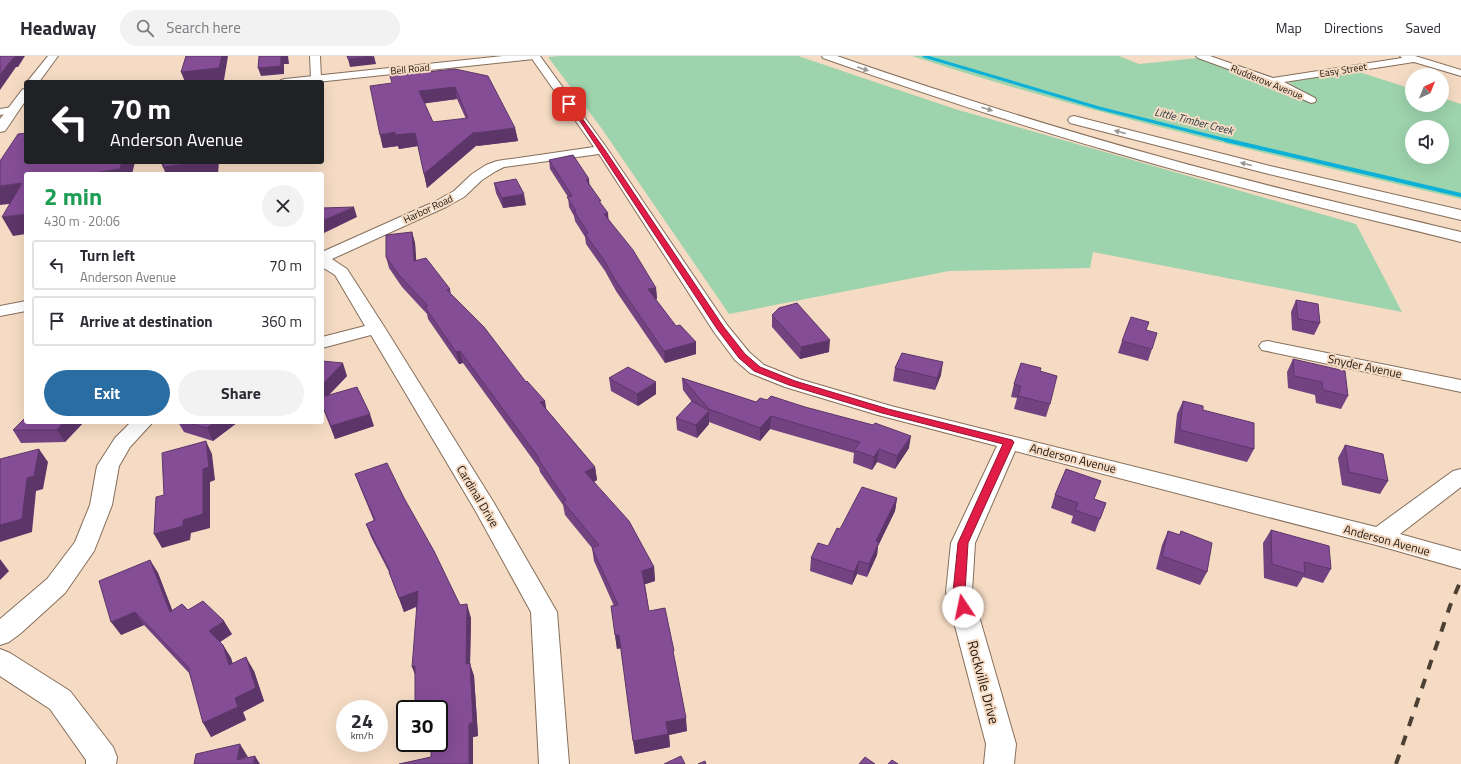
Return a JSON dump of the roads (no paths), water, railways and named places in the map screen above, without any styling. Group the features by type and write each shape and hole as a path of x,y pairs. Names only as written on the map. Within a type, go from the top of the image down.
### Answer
{"main road":[{"path":"35,80 53,56"},
{"name":"Bell Road","path":"306,80 535,56"},
{"path":"826,56 934,93 1169,164 1461,237"},
{"path":"864,56 918,74"},
{"path":"0,128 6,111 24,94"},
{"path":"6,111 24,109"},
{"path":"1064,117 1269,170 1461,215"},
{"path":"1033,123 1273,185 1461,229"},
{"path":"1269,170 1461,209"}],"street":[{"path":"315,56 316,79"},
{"name":"Anderson Avenue","path":"535,56 602,150 720,328 742,356 757,369 792,383 886,411 1380,537 1461,560"},
{"name":"Rudderow Avenue","path":"1201,56 1272,81 1296,91 1311,100"},
{"path":"1410,57 1461,73"},
{"name":"Easy Street","path":"1272,81 1410,57"},
{"name":"Harbor Road","path":"324,258 459,194 477,176 491,168 502,164 602,150"},
{"name":"Cardinal Drive","path":"324,260 341,272 486,509 544,612 554,764"},
{"path":"0,311 24,306"},
{"path":"324,342 376,328"},
{"name":"Snyder Avenue","path":"1268,346 1461,386"},
{"path":"0,634 12,626 56,586 86,545 101,505 108,466 122,442 141,424"},
{"name":"Rockville Drive","path":"999,764 1001,744 959,592 963,543 1009,442"},
{"path":"1380,537 1461,476"},
{"path":"0,661 60,700 102,757 101,764"}],"waterway":[{"name":"Little Timber Creek","path":"924,56 1099,108 1226,140"},
{"name":"Little Timber Creek","path":"1226,140 1461,195"}],"railway":[{"path":"1396,764 1450,606 1461,580"}]}
